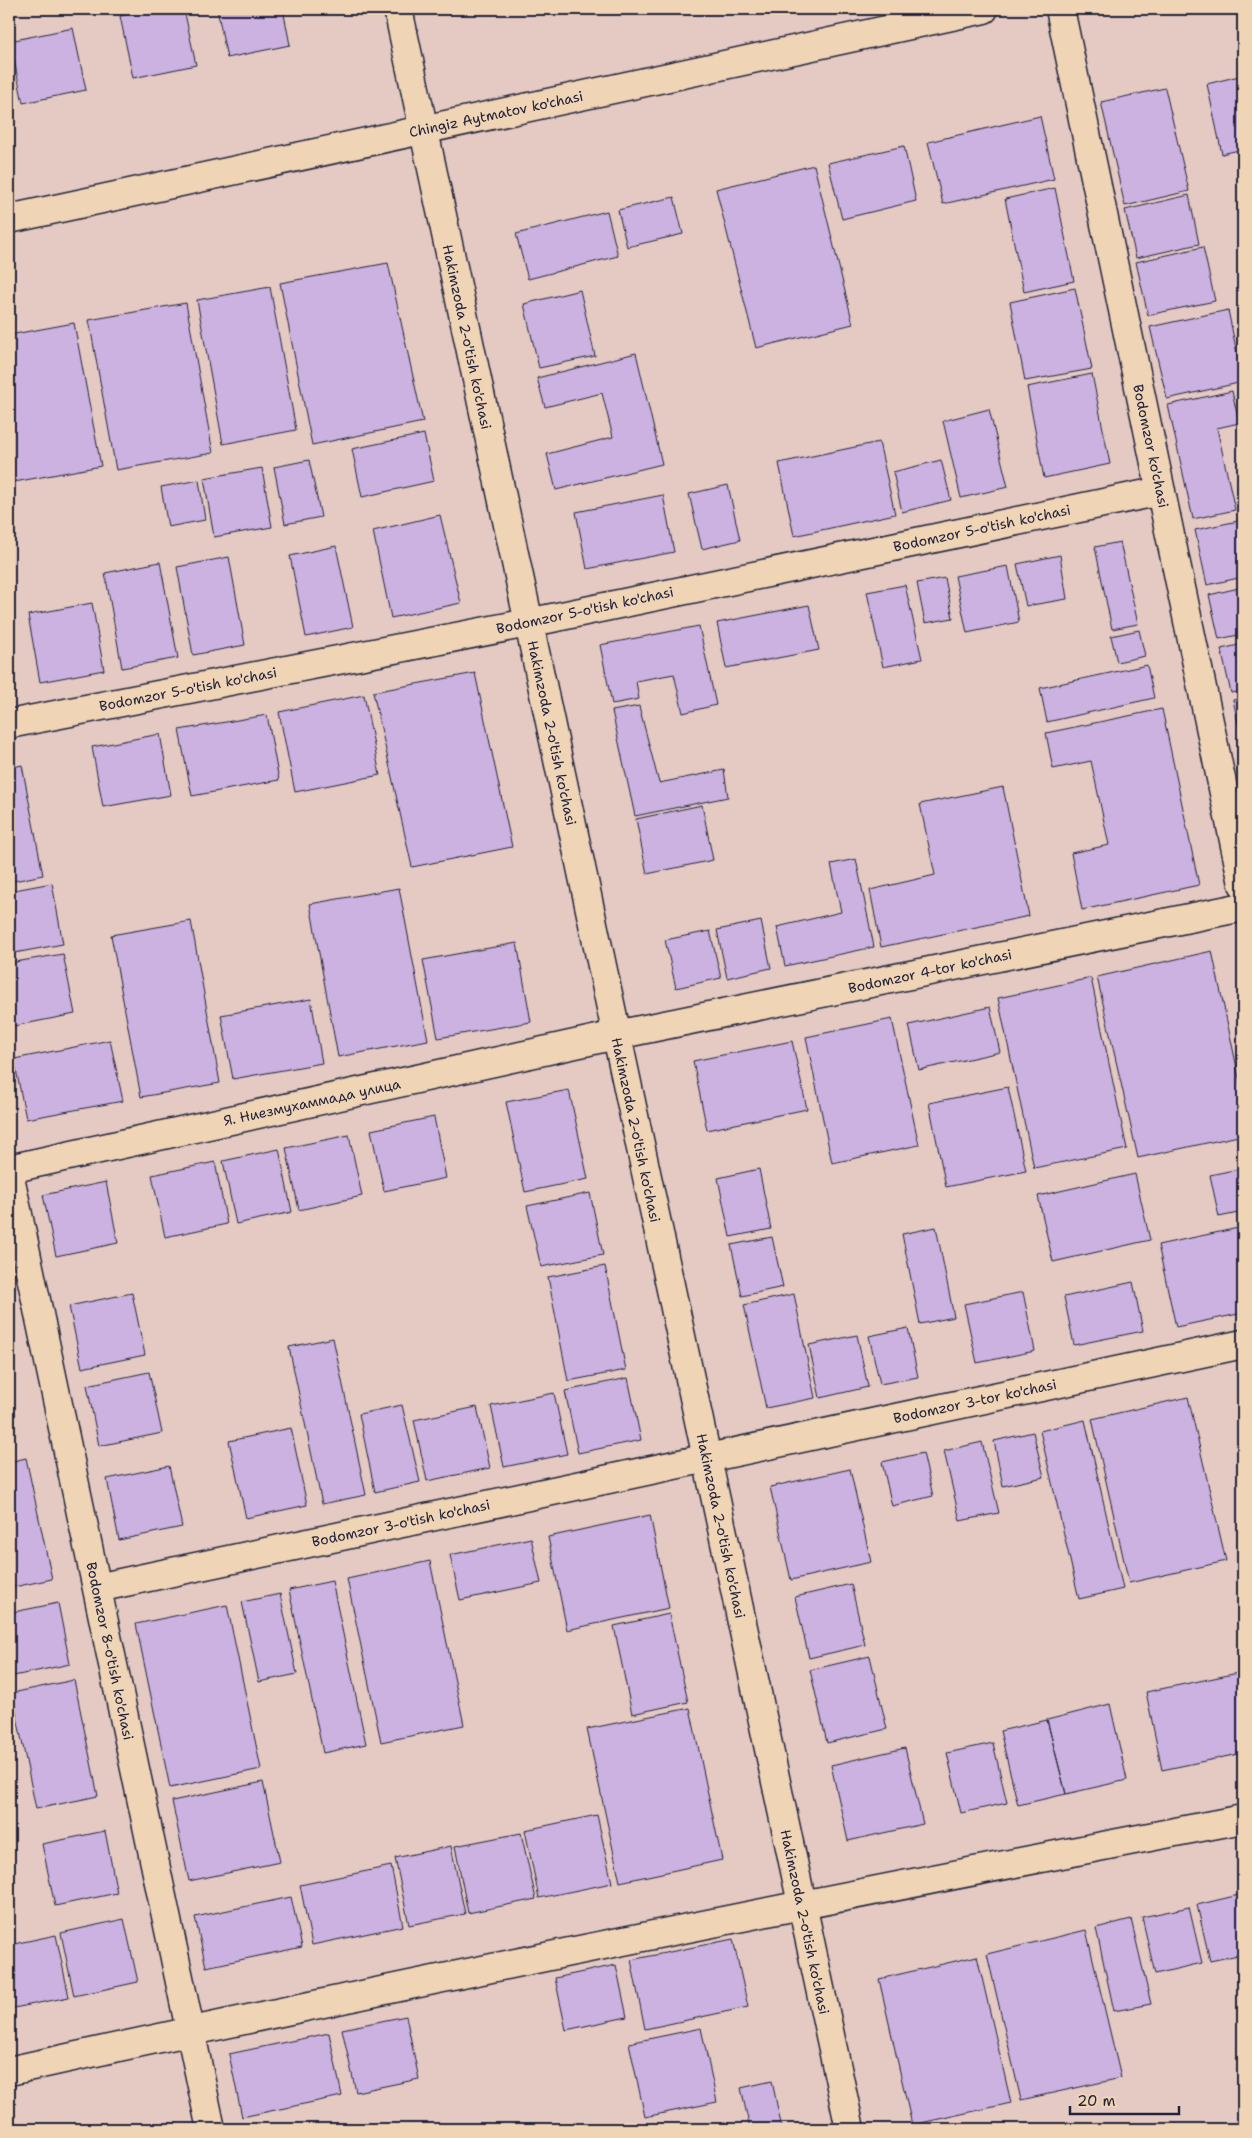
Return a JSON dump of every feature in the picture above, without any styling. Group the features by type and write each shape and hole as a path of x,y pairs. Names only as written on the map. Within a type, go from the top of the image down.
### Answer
{"street":[{"name":"Hakimzoda 2-o'tish ko'chasi","path":"398,9 850,2129"},
{"name":"Chingiz Aytmatov ko'chasi","path":"9,220 984,9"},
{"name":"Bodomzor ko'chasi","path":"1060,9 1243,884"},
{"name":"Bodomzor 5-o'tish ko'chasi","path":"9,724 528,622 1161,491"},
{"name":"Bodomzor 4-tor ko'chasi","path":"616,1035 1243,907"},
{"name":"Я. Ниезмухаммада улица","path":"9,1168 616,1035"},
{"name":"Bodomzor 8-o'tish ko'chasi","path":"9,1172 211,2129"},
{"name":"Bodomzor 3-tor ko'chasi","path":"706,1458 1243,1344"},
{"name":"Bodomzor 3-o'tish ko'chasi","path":"97,1588 706,1458"},
{"path":"9,2071 190,2031 801,1904 1243,1819"}],"building":[{"path":"156,9 184,9 196,65 133,78 120,16"},
{"path":"217,9 283,9 290,45 227,58"},
{"path":"465,9 485,9 466,13"},
{"path":"73,28 86,90 23,103 10,41"},
{"path":"1243,75 1243,149 1222,154 1207,84"},
{"path":"1165,88 1189,191 1125,206 1101,102"},
{"path":"1040,116 1054,179 943,204 928,142"},
{"path":"904,146 916,201 842,219 828,163"},
{"path":"814,165 853,324 756,348 716,189"},
{"path":"1055,188 1074,281 1024,292 1005,199"},
{"path":"1189,195 1199,244 1136,258 1125,210"},
{"path":"674,197 683,234 627,247 618,210"},
{"path":"607,211 618,256 528,279 516,234"},
{"path":"1203,247 1215,301 1148,315 1136,262"},
{"path":"388,263 423,422 312,445 280,283"},
{"path":"270,287 296,430 223,444 197,300"},
{"path":"1075,288 1092,369 1025,381 1010,302"},
{"path":"580,290 595,356 539,368 524,304"},
{"path":"186,303 213,453 116,470 89,320"},
{"path":"1228,310 1243,382 1167,399 1150,327"},
{"path":"74,323 101,466 9,483 9,335"},
{"path":"636,353 662,464 556,490 547,454 613,437 602,393 545,407 537,378"},
{"path":"1092,374 1110,464 1044,478 1027,387"},
{"path":"1232,391 1239,423 1217,428 1235,510 1193,519 1168,405"},
{"path":"989,409 1008,487 961,498 943,421"},
{"path":"424,434 434,481 362,497 352,449"},
{"path":"879,442 895,514 794,536 779,463"},
{"path":"309,460 321,517 285,524 274,467"},
{"path":"941,460 951,500 902,512 893,472"},
{"path":"262,468 272,527 214,537 204,478"},
{"path":"199,480 205,520 168,527 161,487"},
{"path":"728,485 740,540 702,549 689,494"},
{"path":"663,495 674,552 587,569 576,512"},
{"path":"440,515 461,603 391,618 373,531"},
{"path":"1243,520 1243,577 1207,585 1195,530"},
{"path":"1120,542 1138,624 1112,629 1095,547"},
{"path":"336,546 353,627 306,637 290,556"},
{"path":"1060,555 1067,599 1026,606 1017,564"},
{"path":"229,557 245,645 193,655 177,567"},
{"path":"160,562 178,658 122,668 105,573"},
{"path":"1008,566 1019,622 967,633 955,576"},
{"path":"945,578 953,618 925,623 917,583"},
{"path":"905,585 922,659 883,667 867,592"},
{"path":"1243,587 1243,634 1219,639 1209,595"},
{"path":"92,603 104,670 40,682 28,615"},
{"path":"809,605 819,650 726,668 717,623"},
{"path":"699,626 716,705 683,713 674,674 636,681 639,699 612,704 600,645"},
{"path":"1139,630 1145,656 1117,662 1111,636"},
{"path":"1243,644 1243,691 1231,693 1221,649"},
{"path":"9,656 14,686 9,687"},
{"path":"1147,665 1154,698 1047,722 1040,688"},
{"path":"475,673 512,847 412,867 373,692"},
{"path":"364,695 380,775 295,792 279,712"},
{"path":"1243,698 1243,745 1233,700"},
{"path":"639,706 659,783 724,770 728,797 635,816 612,711"},
{"path":"1162,709 1199,885 1082,910 1071,853 1109,845 1091,761 1053,769 1046,733"},
{"path":"267,715 279,780 192,796 179,730"},
{"path":"160,734 171,795 103,807 92,747"},
{"path":"22,765 43,875 9,882 9,768"},
{"path":"1003,787 1029,916 881,947 870,890 935,875 920,804"},
{"path":"702,805 713,860 647,874 636,819"},
{"path":"856,859 874,947 785,966 777,927 841,912 831,864"},
{"path":"52,883 63,944 9,954 9,891"},
{"path":"399,888 428,1040 338,1057 310,904"},
{"path":"191,921 220,1083 141,1097 111,935"},
{"path":"761,921 771,968 727,978 717,930"},
{"path":"710,931 721,978 676,988 665,940"},
{"path":"517,943 531,1022 438,1038 423,960"},
{"path":"1212,951 1243,1096 1243,1135 1138,1158 1097,977"},
{"path":"63,954 75,1014 9,1027 9,963"},
{"path":"1091,978 1127,1149 1034,1168 998,998"},
{"path":"311,999 322,1063 233,1079 221,1015"},
{"path":"990,1007 1000,1052 919,1070 909,1025"},
{"path":"892,1019 919,1145 832,1163 806,1037"},
{"path":"110,1040 123,1101 26,1119 14,1059"},
{"path":"792,1041 807,1109 707,1130 693,1061"},
{"path":"1008,1087 1026,1171 946,1187 929,1103"},
{"path":"569,1090 588,1179 525,1192 506,1102"},
{"path":"434,1117 446,1178 384,1191 371,1130"},
{"path":"349,1135 362,1196 299,1210 286,1148"},
{"path":"279,1149 292,1212 236,1224 223,1161"},
{"path":"215,1162 227,1224 165,1237 152,1175"},
{"path":"1243,1168 1243,1212 1219,1217 1210,1175"},
{"path":"759,1169 771,1229 730,1237 718,1178"},
{"path":"1135,1174 1150,1240 1053,1262 1038,1196"},
{"path":"106,1182 118,1243 56,1256 43,1195"},
{"path":"590,1193 603,1255 541,1267 527,1206"},
{"path":"936,1227 954,1317 920,1324 902,1234"},
{"path":"1243,1227 1243,1313 1176,1327 1158,1245"},
{"path":"772,1237 783,1287 742,1296 731,1245"},
{"path":"605,1266 626,1370 568,1381 548,1277"},
{"path":"1133,1282 1143,1331 1074,1345 1064,1297"},
{"path":"1023,1292 1035,1351 977,1363 964,1304"},
{"path":"132,1293 145,1355 82,1368 69,1306"},
{"path":"794,1294 815,1398 766,1408 744,1305"},
{"path":"908,1328 918,1377 880,1384 869,1336"},
{"path":"857,1335 868,1387 820,1398 809,1345"},
{"path":"333,1338 366,1495 322,1504 289,1347"},
{"path":"149,1372 162,1433 99,1446 87,1385"},
{"path":"628,1378 641,1440 578,1453 565,1391"},
{"path":"9,1391 14,1415 9,1417"},
{"path":"554,1393 567,1454 504,1467 491,1406"},
{"path":"1188,1397 1226,1561 1129,1583 1092,1419"},
{"path":"402,1405 420,1482 375,1492 359,1414"},
{"path":"477,1407 490,1468 427,1481 414,1420"},
{"path":"1085,1420 1123,1589 1079,1599 1040,1431"},
{"path":"291,1428 307,1505 246,1518 229,1441"},
{"path":"1033,1432 1044,1477 1003,1486 994,1441"},
{"path":"982,1442 999,1513 960,1521 944,1451"},
{"path":"923,1453 933,1496 892,1506 882,1462"},
{"path":"26,1458 52,1579 9,1588 9,1462"},
{"path":"169,1466 182,1527 119,1540 107,1479"},
{"path":"850,1469 871,1562 791,1580 770,1487"},
{"path":"650,1515 669,1608 567,1630 548,1537"},
{"path":"531,1538 541,1583 460,1600 450,1555"},
{"path":"430,1561 464,1725 381,1742 347,1579"},
{"path":"332,1581 366,1744 323,1753 289,1590"},
{"path":"851,1584 865,1645 809,1658 795,1597"},
{"path":"280,1594 297,1674 259,1682 242,1602"},
{"path":"58,1603 70,1664 9,1677 9,1613"},
{"path":"227,1605 261,1769 170,1788 136,1624"},
{"path":"669,1614 688,1702 632,1714 614,1626"},
{"path":"870,1656 887,1729 827,1743 810,1670"},
{"path":"1243,1672 1243,1753 1162,1770 1146,1692"},
{"path":"74,1680 98,1796 36,1809 12,1693"},
{"path":"1110,1704 1127,1780 1066,1794 1047,1720"},
{"path":"690,1708 722,1860 620,1882 587,1729"},
{"path":"1047,1720 1066,1794 1018,1805 1000,1731"},
{"path":"993,1743 1007,1803 961,1813 947,1753"},
{"path":"905,1748 923,1824 848,1841 831,1765"},
{"path":"263,1782 280,1862 189,1881 172,1801"},
{"path":"597,1815 612,1883 539,1898 525,1830"},
{"path":"105,1831 117,1893 55,1906 42,1844"},
{"path":"521,1833 536,1899 468,1913 455,1846"},
{"path":"451,1846 465,1914 409,1925 395,1858"},
{"path":"391,1866 403,1926 312,1945 300,1885"},
{"path":"1243,1894 1243,1954 1210,1961 1197,1905"},
{"path":"291,1897 302,1947 206,1967 195,1917"},
{"path":"1189,1907 1202,1963 1155,1974 1142,1917"},
{"path":"124,1919 138,1982 74,1996 61,1933"},
{"path":"1131,1919 1151,2004 1114,2011 1096,1928"},
{"path":"1086,1930 1121,2078 1021,2100 987,1954"},
{"path":"56,1935 69,1997 9,2009 9,1945"},
{"path":"733,1939 748,2007 645,2029 631,1960"},
{"path":"977,1956 1011,2103 912,2125 879,1979"},
{"path":"616,1965 627,2017 566,2030 555,1978"},
{"path":"406,2016 419,2079 356,2092 342,2029"},
{"path":"701,2028 717,2102 645,2117 629,2043"},
{"path":"329,2033 342,2096 242,2117 229,2054"},
{"path":"772,2081 782,2129 750,2129 741,2088"}]}
